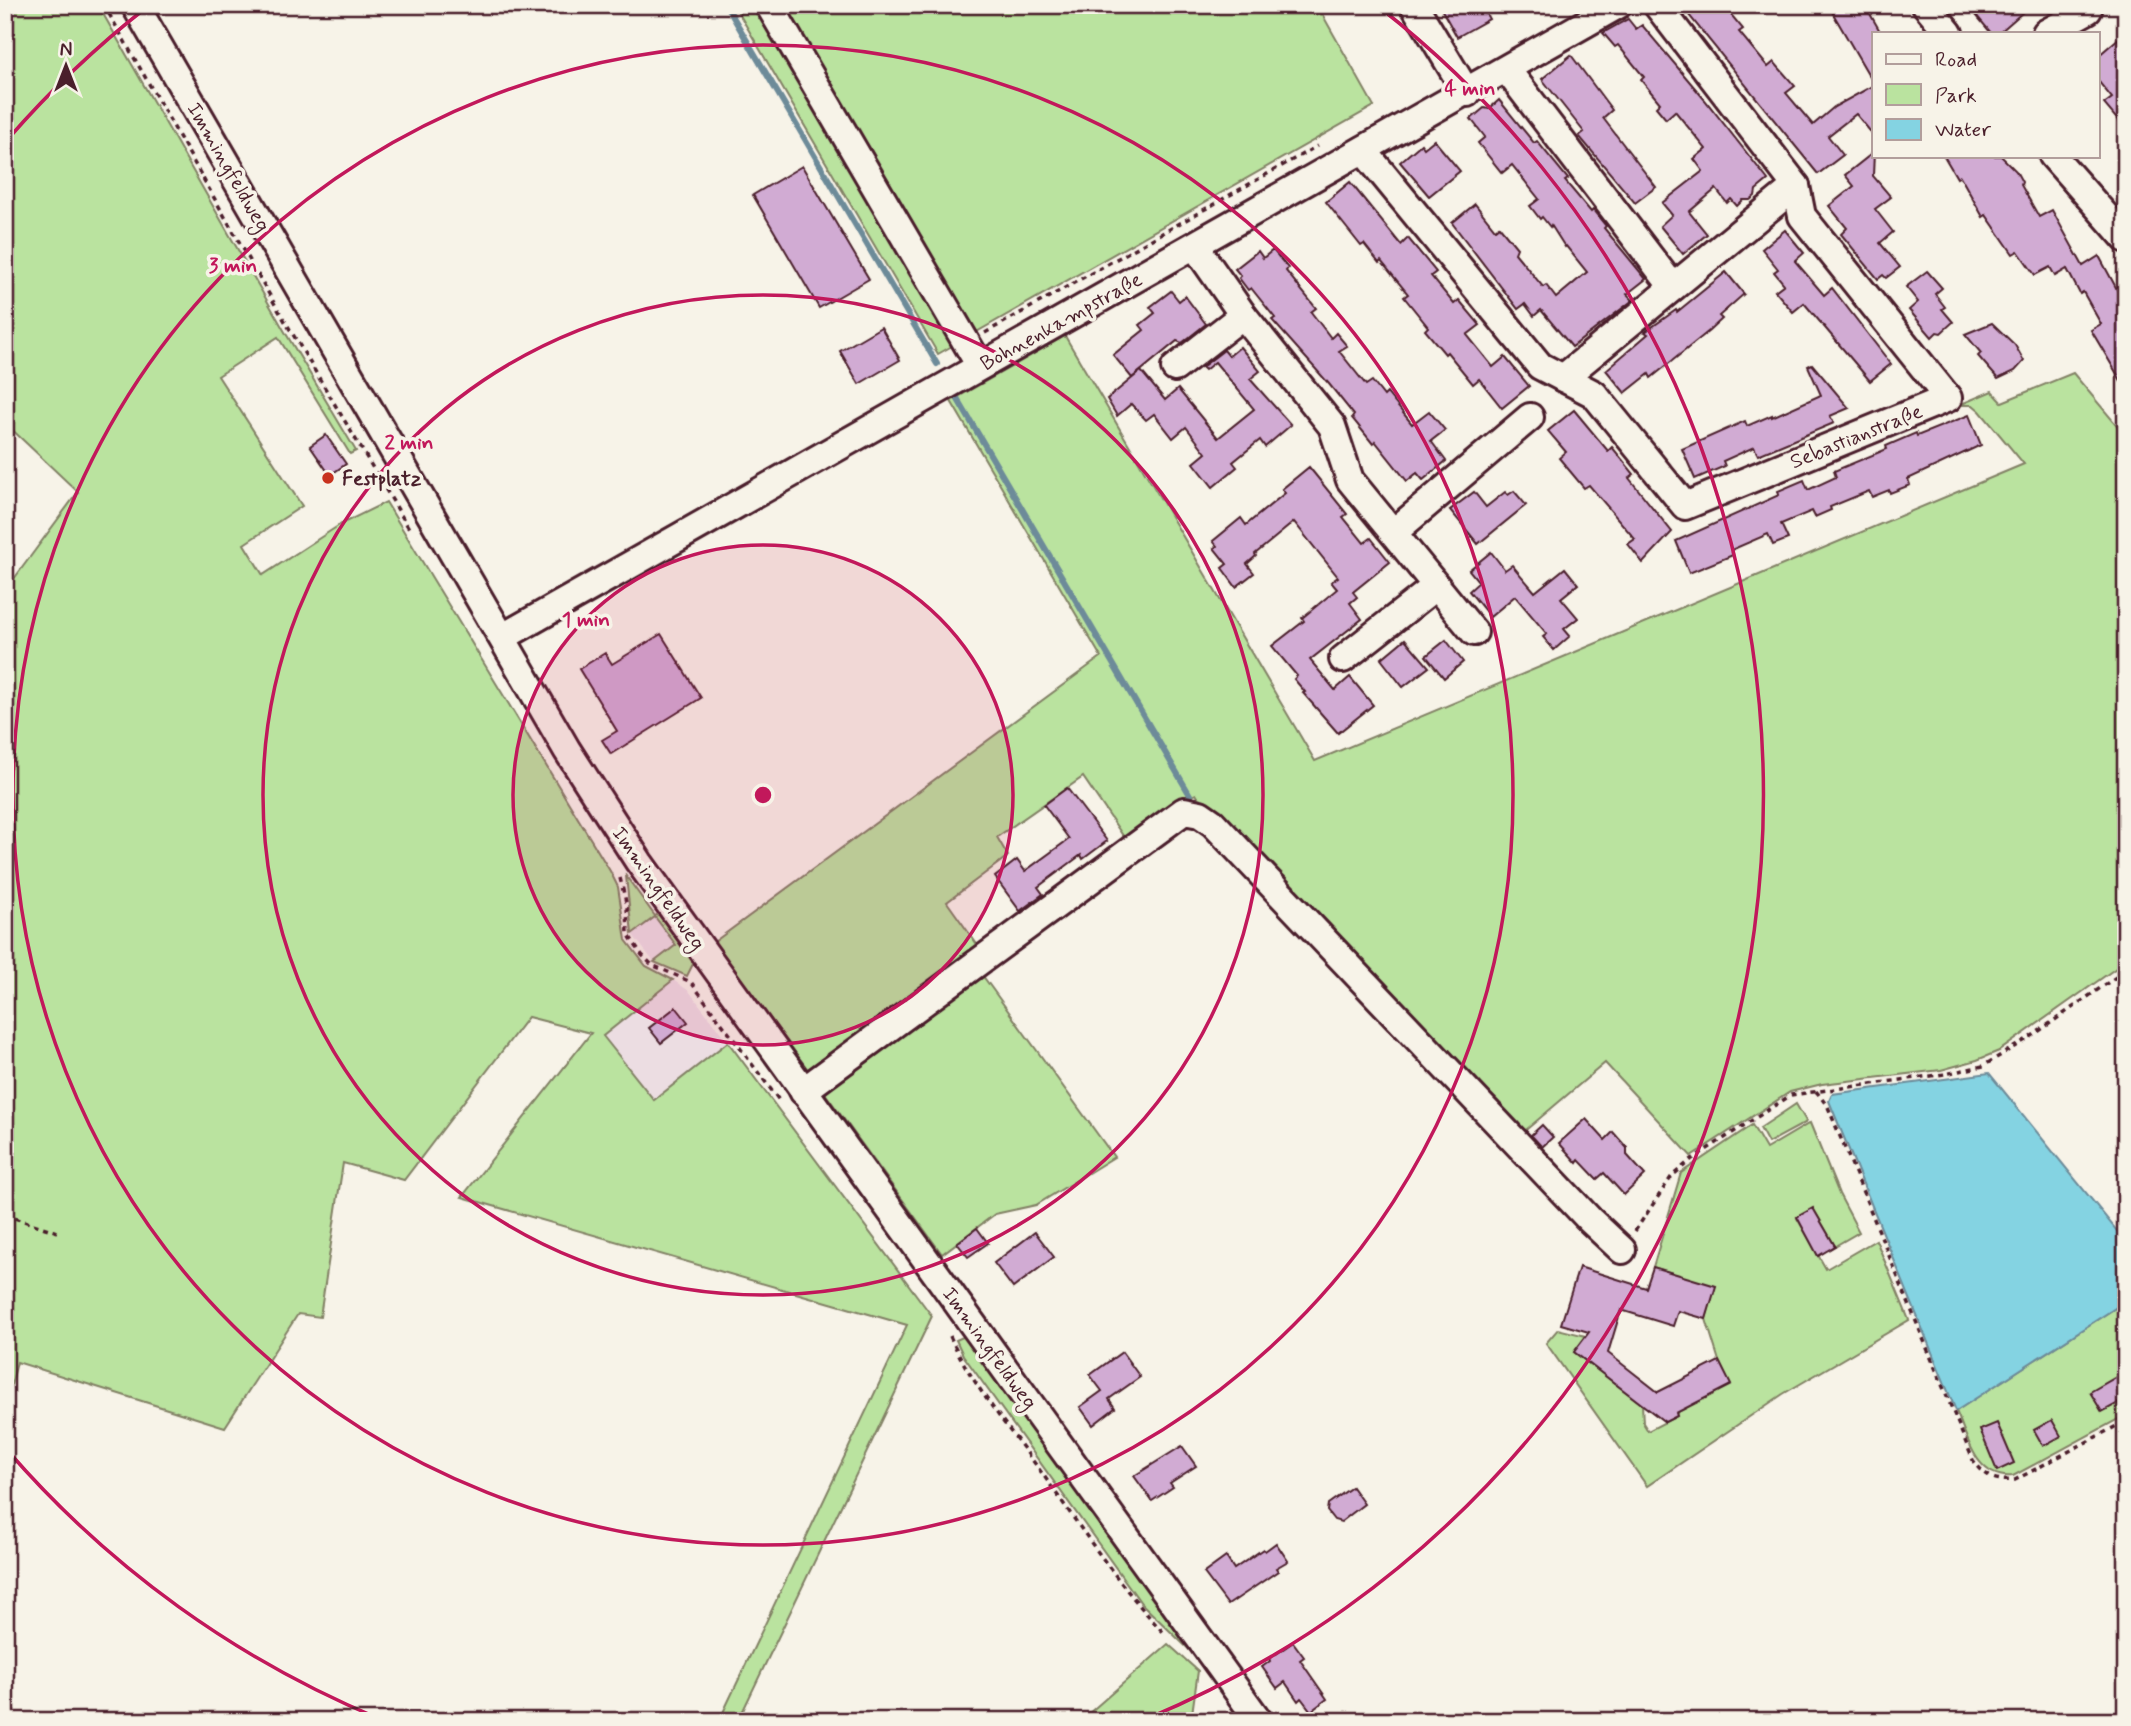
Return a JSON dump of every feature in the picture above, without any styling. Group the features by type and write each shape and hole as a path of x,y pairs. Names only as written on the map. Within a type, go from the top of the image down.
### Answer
{"street":[{"name":"Immingfeldweg","path":"135,5 567,750 639,862 1259,1721"},
{"path":"769,5 980,366"},
{"path":"1414,5 1467,93"},
{"name":"Bohnenkampstraße","path":"503,637 1618,5"},
{"name":"Sebastianstraße","path":"1363,150 1540,366 1594,394 1685,506 1948,398 1802,216 1796,186 1657,5"},
{"path":"1926,5 1948,32"},
{"path":"2048,32 2088,10"},
{"path":"1507,70 1673,287"},
{"path":"2055,158 2126,239"},
{"path":"1563,377 1796,186"},
{"path":"1195,246 1243,315 1332,425 1350,481 1474,632"},
{"path":"1175,368 1243,315"},
{"path":"1394,532 1530,417"},
{"path":"1343,659 1436,586"},
{"path":"803,1091 1184,811 1200,814 1213,823 1590,1220 1622,1250"}],"path":[{"path":"1622,1250 1672,1176 1692,1159 1791,1095 1945,1074 1983,1066 2032,1036 2126,970"},
{"path":"1816,1091 1828,1107 1973,1460 1981,1471 2000,1482 2015,1480 2126,1421"},
{"path":"5,1215 58,1232"}],"shaded area":[{"path":"655,916 676,945 654,962 632,934"},
{"path":"673,980 689,991 728,1042 654,1100 603,1035"}],"green space":[{"path":"5,5 98,5 356,451 350,454 278,337 218,376 302,506 244,544 263,575 341,524 386,502 610,871 618,887 626,940 646,966 673,980 603,1036 654,1100 728,1042 932,1316 738,1721 719,1721 907,1325 462,1197 591,1033 528,1017 404,1180 343,1163 320,1317 298,1314 225,1427 17,1362 5,1410 5,591 78,492 5,423"},
{"path":"734,5 1317,5 1374,106 938,354"},
{"path":"1065,336 1315,761 2024,464 1980,411 1973,405 1959,405 1992,391 2002,402 2073,373 2126,436 2126,961 1999,1051 1941,1070 1822,1084 1790,1092 1691,1156 1605,1063 1520,1135 1205,808 1196,794 1185,799 1128,843 1083,777 997,837 1008,856 947,902 981,950 812,1075 714,942 1101,657 951,401"},
{"path":"626,876 655,916 662,912 696,958 687,976 654,962 676,945 655,917 632,934"},
{"path":"980,972 1114,1157 1036,1205 995,1214 942,1254 822,1089"},
{"path":"1796,1104 1805,1123 1768,1143 1760,1128"},
{"path":"1810,1123 1839,1194 1859,1232 1835,1246 1813,1208 1797,1218 1826,1269 1876,1240 1909,1320 1783,1394 1647,1486 1546,1343 1558,1329 1586,1336 1574,1352 1642,1404 1643,1423 1648,1431 1730,1385 1719,1361 1706,1319 1715,1287 1653,1267 1681,1173 1752,1125 1766,1149"},
{"path":"2126,1301 2126,1415 2013,1476 1990,1471 1975,1455 1956,1411"},
{"path":"965,1336 974,1339 1203,1663 1141,1603 963,1355 956,1340"},
{"path":"1168,1644 1198,1671 1191,1721 1080,1721"}],"water":[{"path":"1989,1073 2126,1242 2126,1301 1956,1411 1829,1101 1832,1094"}],"building":[{"path":"1439,5 1481,5 1489,19 1457,37"},
{"path":"1699,5 1723,5 1743,29 1739,32 1768,67 1774,62 1795,86 1786,93 1813,125 1834,107 1872,86 1872,134 1856,114 1828,136 1843,155 1818,174 1688,14"},
{"path":"1828,5 1865,5 1880,32 1872,32 1872,81"},
{"path":"1987,5 2031,5 2000,32 1990,32 1976,15"},
{"path":"1628,19 1636,29 1642,25 1768,180 1756,190 1755,196 1750,200 1743,200 1737,206 1731,199 1727,203 1716,189 1689,212 1707,234 1683,254 1660,226 1672,215 1662,203 1703,171 1694,159 1706,149 1675,111 1666,119 1656,107 1660,103 1641,80 1644,77 1618,45 1615,47 1603,33"},
{"path":"2126,32 2126,130 2104,104 2112,98 2100,83 2100,54"},
{"path":"1571,55 1612,110 1603,118 1656,187 1635,203 1579,136 1584,132 1542,79"},
{"path":"1499,100 1534,143 1537,141 1568,179 1565,181 1591,212 1593,210 1606,226 1604,228 1646,279 1627,294 1633,300 1572,347 1541,310 1534,316 1525,304 1518,309 1452,223 1475,204 1495,229 1499,226 1517,248 1515,253 1543,287 1546,285 1556,298 1587,272 1565,247 1551,225 1550,227 1542,217 1540,219 1530,206 1539,199 1512,165 1502,173 1478,143 1485,137 1471,119"},
{"path":"1434,140 1460,171 1429,196 1400,162 1421,144 1424,148"},
{"path":"1872,154 1873,176 1891,197 1875,209 1893,232 1880,243 1900,267 1886,278 1883,275 1878,279 1841,234 1847,228 1829,206 1854,186 1845,175"},
{"path":"1945,158 2003,158 2016,171 2039,217 2052,210 2083,266 2099,256 2126,306 2126,389 2091,330 2101,324 2067,269 2055,276 2050,267 2035,275 2018,251 2013,254 1986,215 1983,217 1960,176 1957,178"},
{"path":"802,166 869,279 819,308 753,195"},
{"path":"1350,182 1401,245 1408,238 1436,272 1431,276 1454,304 1459,300 1480,325 1467,335 1493,367 1505,357 1529,386 1502,408 1479,379 1473,384 1447,352 1445,354 1425,330 1428,327 1404,297 1408,294 1381,261 1379,263 1364,244 1361,246 1326,202"},
{"path":"1785,230 1804,253 1795,261 1824,295 1832,288 1891,364 1870,381 1804,303 1793,312 1775,291 1784,284 1774,272 1778,269 1762,249"},
{"path":"1273,250 1316,308 1311,312 1331,338 1336,333 1347,346 1339,351 1366,385 1372,381 1384,396 1387,393 1412,424 1429,411 1445,430 1431,441 1446,461 1423,480 1417,473 1407,481 1375,441 1373,444 1329,384 1272,320 1275,318 1251,288 1248,290 1239,278 1241,276 1235,269 1258,251 1263,258"},
{"path":"1927,271 1942,288 1935,294 1945,307 1942,309 1953,322 1932,337 1909,310 1918,302 1906,287"},
{"path":"1726,272 1744,294 1719,316 1722,319 1709,331 1651,378 1649,374 1625,393 1606,370 1648,334 1645,332 1676,310 1677,312"},
{"path":"1171,291 1179,301 1185,296 1206,324 1182,343 1177,341 1132,378 1113,355 1144,330 1140,325 1155,313 1150,307"},
{"path":"1992,323 2015,345 2024,361 2015,371 1998,379 1978,356 1981,353 1965,334"},
{"path":"881,327 900,360 859,384 840,351"},
{"path":"1240,347 1260,371 1250,379 1291,425 1265,447 1260,440 1233,462 1237,467 1213,487 1194,463 1206,453 1186,427 1173,438 1154,414 1146,420 1131,404 1117,416 1107,399 1141,371 1165,400 1178,389 1218,438 1254,409 1215,362 1205,370 1202,367 1224,350 1229,356"},
{"path":"1812,364 1849,408 1830,416 1834,423 1758,455 1754,447 1723,461 1725,466 1695,479 1682,449 1745,421 1747,426 1821,395 1808,366"},
{"path":"1574,410 1608,451 1612,447 1634,474 1629,478 1672,532 1643,563 1628,544 1635,539 1589,485 1584,488 1559,458 1566,452 1548,431"},
{"path":"1969,415 1981,445 1908,479 1910,485 1890,493 1889,490 1872,497 1869,491 1830,507 1831,510 1815,517 1812,511 1781,524 1788,539 1773,545 1768,534 1731,550 1733,555 1689,573 1676,541 1779,495 1778,491 1804,480 1808,490 1836,477 1834,471 1887,449 1886,446"},
{"path":"326,435 346,464 330,475 310,446"},
{"path":"1309,467 1347,514 1343,517 1364,543 1371,538 1390,562 1353,592 1357,597 1350,603 1362,619 1310,660 1335,690 1350,677 1373,705 1338,733 1303,693 1305,692 1294,679 1297,676 1272,646 1304,621 1302,618 1337,589 1331,582 1338,577 1294,522 1255,554 1247,564 1254,573 1236,587 1222,568 1227,564 1214,548 1217,546 1213,541 1241,518 1246,525 1285,493 1282,489"},
{"path":"1514,491 1526,505 1478,544 1450,510 1474,492 1486,507 1505,492 1508,495"},
{"path":"1491,552 1505,570 1512,565 1535,592 1565,568 1578,584 1561,598 1578,618 1564,629 1570,636 1554,650 1543,637 1547,634 1515,596 1490,617 1469,591 1479,582 1469,570"},
{"path":"661,634 701,698 611,754 602,740 617,731 579,669 605,653 612,664"},
{"path":"1405,639 1429,667 1403,687 1381,659"},
{"path":"1446,640 1463,662 1444,678 1426,656"},
{"path":"1067,788 1107,841 1083,859 1081,855 1038,887 1043,894 1020,911 995,877 1017,860 1025,871 1069,839 1044,805"},
{"path":"676,1007 688,1022 661,1043 649,1028"},
{"path":"1586,1119 1605,1140 1613,1132 1627,1148 1627,1155 1645,1175 1624,1195 1604,1173 1597,1179 1579,1160 1577,1163 1559,1143"},
{"path":"1542,1125 1553,1137 1542,1147 1531,1135"},
{"path":"1813,1208 1835,1246 1818,1256 1797,1217"},
{"path":"977,1228 988,1243 968,1257 957,1243"},
{"path":"1035,1232 1054,1257 1013,1288 994,1263"},
{"path":"1579,1267 1646,1288 1653,1267 1716,1286 1706,1319 1678,1311 1673,1326 1621,1310 1608,1353 1658,1392 1719,1361 1731,1385 1676,1413 1677,1416 1665,1422 1574,1352 1589,1332 1561,1324"},
{"path":"1122,1352 1140,1377 1109,1399 1115,1408 1093,1425 1080,1407 1102,1391 1090,1375"},
{"path":"2118,1376 2126,1391 2126,1399 2102,1412 2090,1392"},
{"path":"2052,1420 2061,1436 2043,1446 2034,1430"},
{"path":"1997,1423 2014,1463 1997,1471 1980,1430"},
{"path":"1182,1446 1196,1466 1170,1483 1173,1487 1152,1501 1134,1476"},
{"path":"1352,1487 1364,1504 1341,1522 1334,1520 1327,1511 1328,1504"},
{"path":"1276,1543 1288,1561 1276,1568 1278,1571 1228,1605 1204,1573 1226,1557 1234,1569"},
{"path":"1293,1642 1304,1657 1300,1660 1327,1699 1311,1711 1301,1698 1298,1701 1285,1682 1277,1688 1262,1667"}],"waterway":[{"path":"726,5 937,364"},
{"path":"957,398 1190,795"}],"place":[{"name":"Festplatz","path":"328,478"}]}
